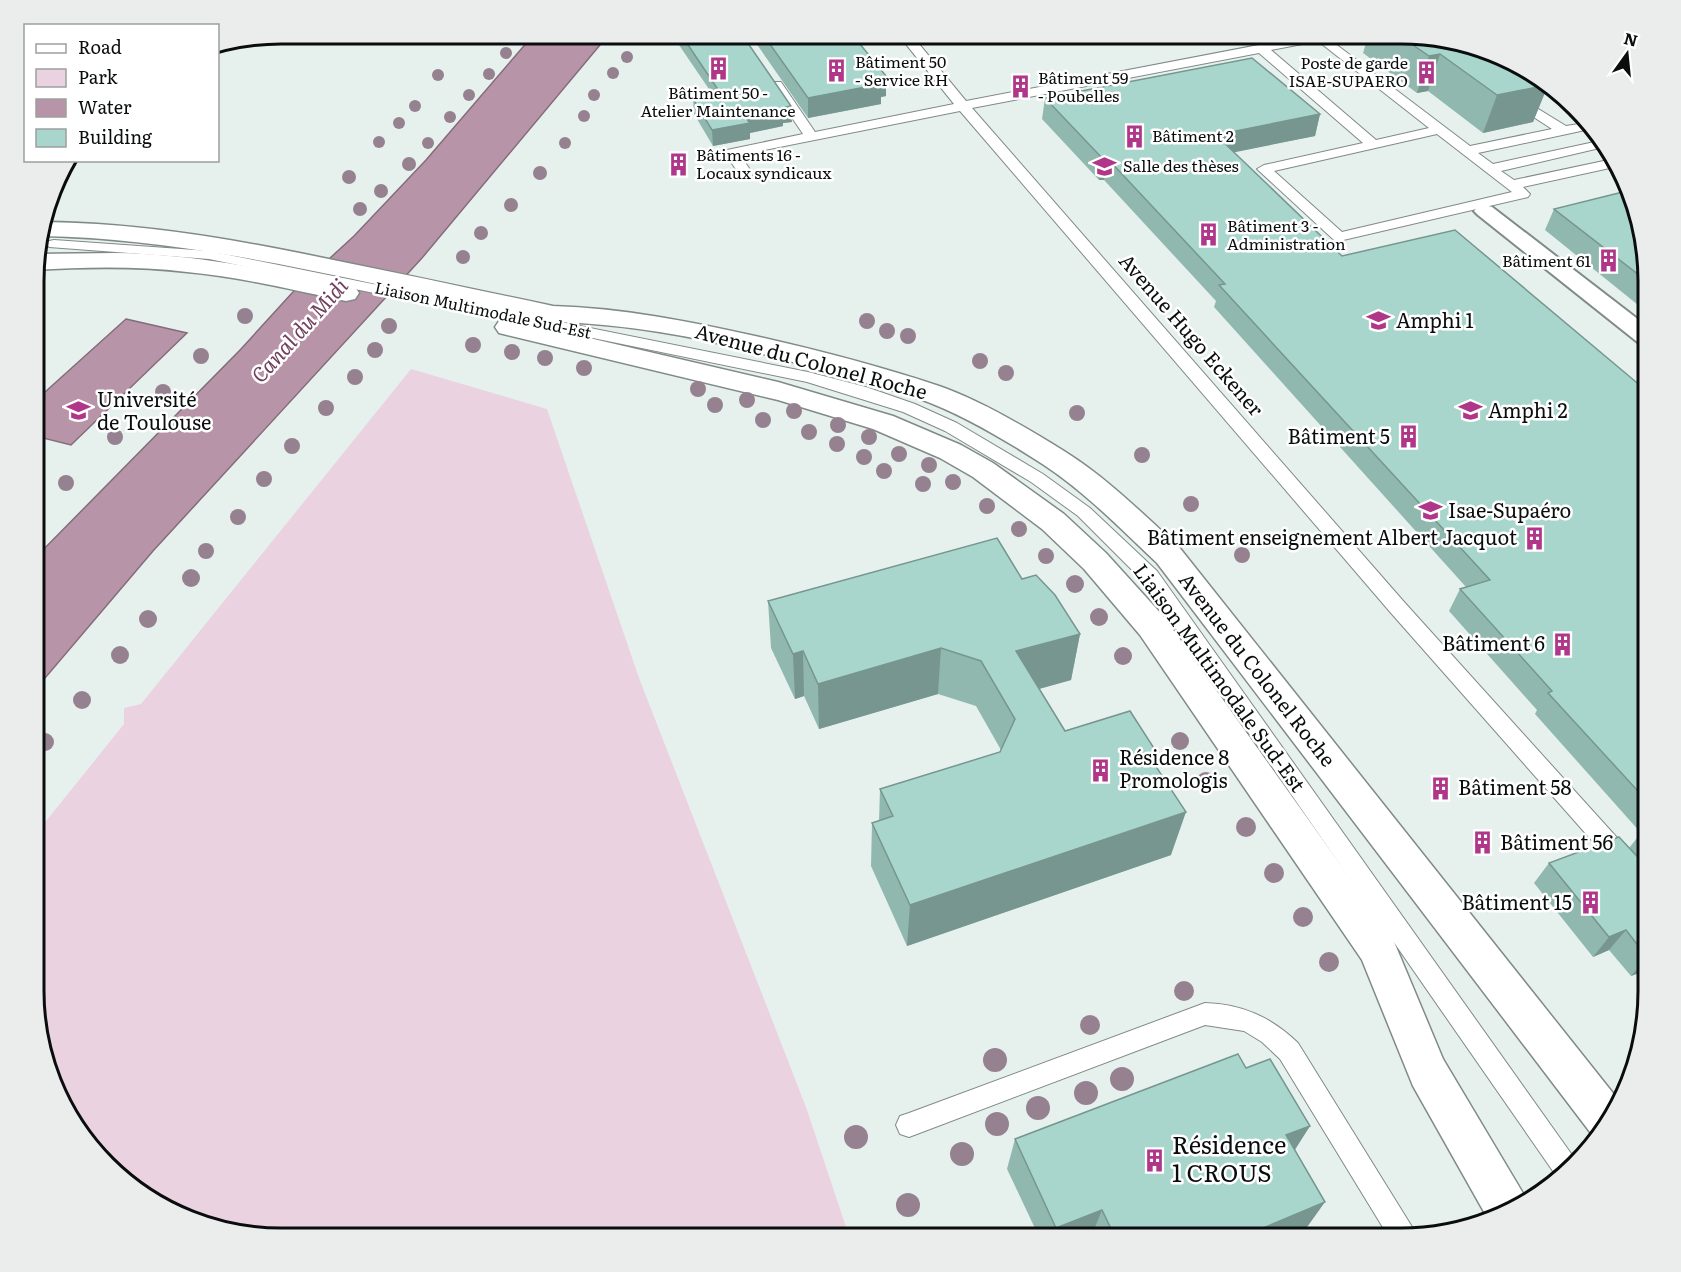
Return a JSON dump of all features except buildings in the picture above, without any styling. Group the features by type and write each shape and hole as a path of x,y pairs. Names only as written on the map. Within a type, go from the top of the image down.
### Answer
{"street":[{"path":"1485,211 1638,331"},
{"path":"48,236 124,231 199,241 257,264"},
{"path":"44,262 122,260 257,264 439,300"},
{"name":"Avenue du Colonel Roche","path":"439,300 553,314 597,315 676,326 858,370 931,393 1002,428 1056,459 1111,502 1167,555 1603,1115"},
{"name":"Avenue du Colonel Roche","path":"439,300 840,406 938,446 982,470 1060,527 1128,595 1152,626 1378,950 1428,1072 1505,1204"}],"lane":[{"name":"Avenue Hugo Eckener","path":"912,44 963,106 1398,608 1638,877"},
{"path":"746,174 732,153 1279,44"},
{"path":"1329,44 1523,194 1339,237 1264,169 1438,130"},
{"path":"1262,48 1374,145"},
{"path":"766,71 812,136"},
{"path":"1505,92 1564,131"},
{"path":"1466,151 1582,127"},
{"path":"1490,169 1596,145"},
{"path":"1512,185 1607,165"},
{"path":"48,236 209,255 257,264"},
{"name":"Liaison Multimodale Sud-Est","path":"439,300 808,377 909,408 951,427 1001,455 1084,512 1150,576 1563,1164"},
{"name":"Liaison Multimodale Sud-Est","path":"553,314 662,347"},
{"path":"909,1125 1206,1014 1234,1015 1262,1027 1277,1037 1289,1050 1399,1228"}],"green space":[{"path":"411,369 547,409 639,678 806,1107 846,1228 265,1228 234,1224 204,1216 162,1197 136,1180 102,1148 83,1123 56,1068 48,1038 44,1007 44,824 124,724 124,708 141,704"}],"water":[{"name":"Canal du Midi","path":"526,44 601,44 422,258 153,551 44,679 44,549 241,349 292,293 354,236 426,160"},
{"path":"126,319 187,333 71,445 44,438 44,393"}],"place":[{"name":"Bâtiment 50 - Atelier Maintenance","path":"718,68"},
{"name":"Bâtiment 50 - Service RH","path":"837,71"},
{"name":"Poste de garde ISAE-SUPAERO","path":"1426,72"},
{"name":"Bâtiment 59 - Poubelles","path":"1020,87"},
{"name":"Bâtiment 2","path":"1134,136"},
{"name":"Bâtiments 16 - Locaux syndicaux","path":"678,164"},
{"name":"Salle des thèses","path":"1105,166"},
{"name":"Bâtiment 3 - Administration","path":"1209,235"},
{"name":"Bâtiment 61","path":"1609,261"},
{"name":"Amphi 1","path":"1378,321"},
{"name":"Université de Toulouse","path":"79,411"},
{"name":"Amphi 2","path":"1470,411"},
{"name":"Bâtiment 5","path":"1408,437"},
{"name":"Isae-Supaéro","path":"1430,511"},
{"name":"Bâtiment enseignement Albert Jacquot","path":"1535,538"},
{"name":"Bâtiment 6","path":"1563,644"},
{"name":"Résidence 8 Promologis","path":"1101,770"},
{"name":"Bâtiment 58","path":"1440,788"},
{"name":"Bâtiment 56","path":"1482,843"},
{"name":"Bâtiment 15","path":"1590,903"},
{"name":"Résidence 1 CROUS","path":"1154,1160"}]}
